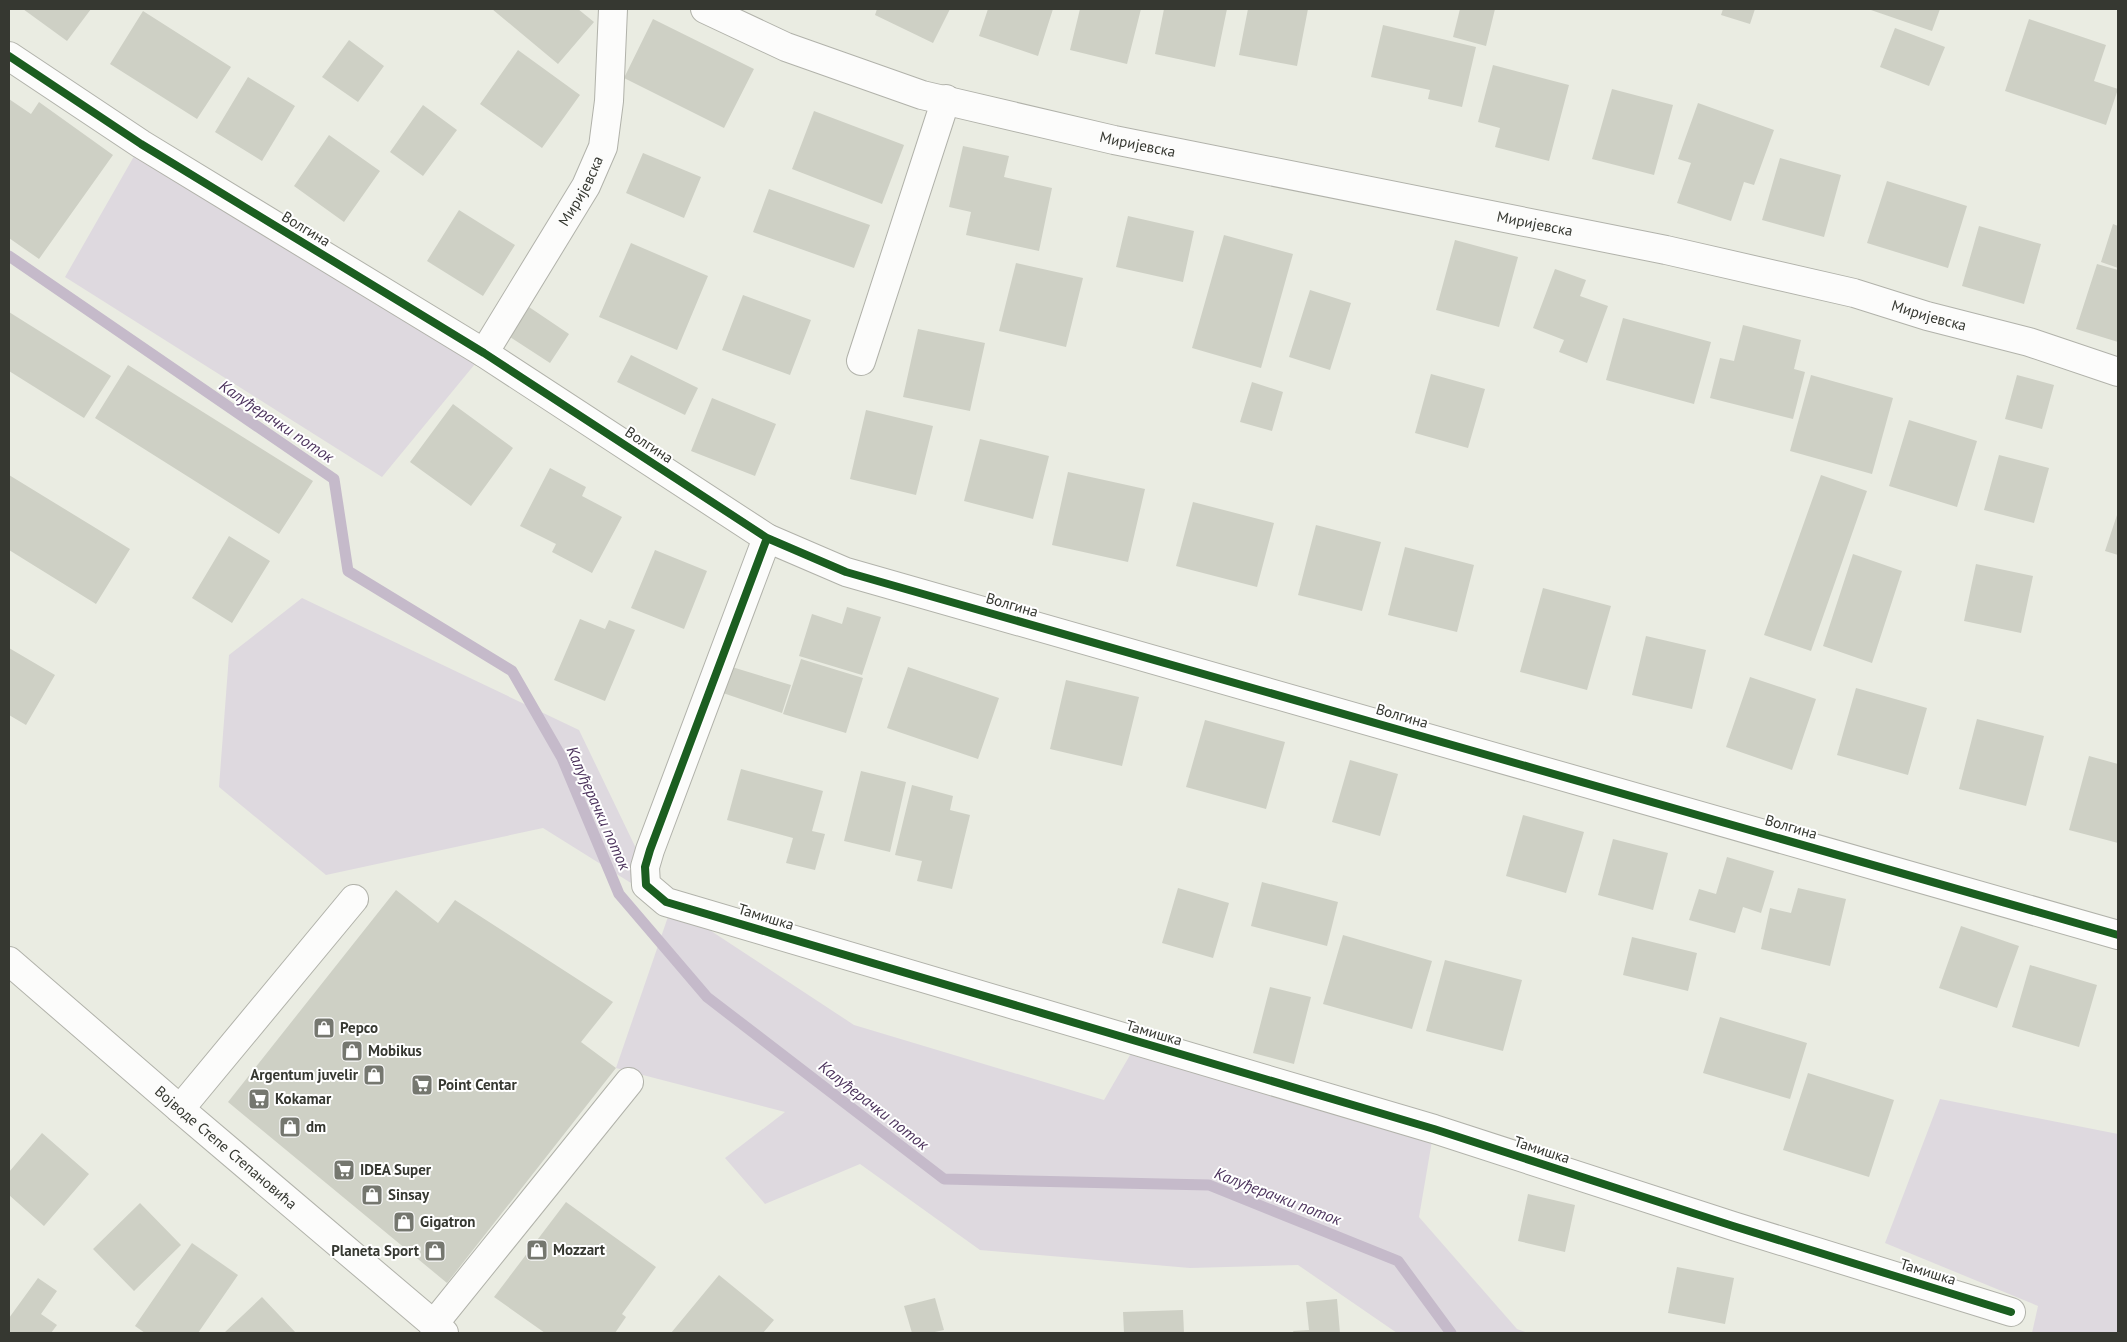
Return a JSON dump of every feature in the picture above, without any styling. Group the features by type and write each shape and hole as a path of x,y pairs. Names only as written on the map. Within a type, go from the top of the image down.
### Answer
{"street":[{"name":"Миријевска","path":"484,353 586,186 603,147 609,101 613,9"},
{"name":"Миријевска","path":"705,9 786,47 922,95 946,99 1114,140 1666,250 1854,293 1927,316 2029,342 2118,372"},
{"name":"Волгина","path":"9,56 141,144 484,353 767,538 846,572 2118,935"},
{"path":"860,361 946,99"},
{"name":"Тамишка","path":"767,538 645,867 646,885 666,902 1434,1129 1732,1226 2011,1312"},
{"path":"180,1110 354,899"},
{"name":"Војводе Степе Степановића","path":"9,961 180,1110 438,1329"},
{"path":"438,1329 629,1082"}],"shaded area":[{"path":"141,144 484,353 382,477 65,277"},
{"path":"302,598 579,730 645,867 667,902 854,1025 1104,1100 1137,1043 1434,1129 1419,1217 1517,1329 1528,1333 1397,1333 1298,1265 1190,1268 980,1250 860,1164 765,1204 725,1158 785,1112 616,1068 671,908 543,828 326,875 219,787 229,655"},
{"path":"1940,1099 2118,1134 2118,1333 2032,1333 2038,1306 1885,1243"}],"building":[{"path":"23,9 91,9 67,41"},
{"path":"492,9 578,9 594,22 558,64"},
{"path":"877,9 950,9 933,43 875,15"},
{"path":"988,9 1053,9 1038,56 979,36"},
{"path":"1080,9 1141,9 1127,64 1070,50"},
{"path":"1164,9 1227,9 1215,67 1155,54"},
{"path":"1248,9 1308,9 1297,66 1239,55"},
{"path":"1460,9 1495,9 1486,46 1453,37"},
{"path":"1723,9 1755,9 1750,24 1721,15"},
{"path":"1868,9 1940,9 1932,31"},
{"path":"143,11 231,67 197,119 110,64"},
{"path":"653,19 754,69 724,128 624,78"},
{"path":"2029,19 2106,45 2094,81 2118,89 2106,125 2005,91"},
{"path":"1383,25 1476,47 1462,107 1428,99 1430,90 1371,77"},
{"path":"1895,28 1945,47 1929,86 1880,67"},
{"path":"349,40 384,66 358,102 322,77"},
{"path":"518,50 580,95 542,148 480,104"},
{"path":"1493,65 1569,85 1549,161 1495,147 1500,128 1478,122"},
{"path":"248,77 295,106 262,161 215,132"},
{"path":"1612,89 1673,105 1654,175 1592,159"},
{"path":"9,99 31,114 39,102 113,155 39,259 9,238"},
{"path":"1698,103 1774,130 1754,185 1744,182 1731,221 1677,203 1691,163 1678,159"},
{"path":"423,105 457,130 423,176 390,152"},
{"path":"814,111 904,145 882,204 792,169"},
{"path":"329,135 380,171 344,222 294,186"},
{"path":"963,146 1009,156 1004,177 1052,188 1039,251 966,235 971,212 949,207"},
{"path":"643,153 701,177 684,218 626,193"},
{"path":"1780,158 1841,175 1824,237 1762,220"},
{"path":"1887,181 1967,206 1948,268 1867,243"},
{"path":"769,189 870,225 854,268 753,232"},
{"path":"459,210 515,245 483,296 427,261"},
{"path":"1128,216 1194,231 1183,282 1116,267"},
{"path":"2113,224 2118,226 2118,268 2101,262"},
{"path":"1979,226 2041,244 2024,304 1962,286"},
{"path":"1224,235 1293,254 1261,368 1192,348"},
{"path":"1455,240 1518,257 1499,327 1436,310"},
{"path":"631,243 708,276 677,350 599,317"},
{"path":"1016,263 1083,278 1066,347 999,331"},
{"path":"2097,264 2118,270 2118,342 2076,329"},
{"path":"1555,269 1586,280 1580,296 1608,306 1587,363 1559,352 1564,340 1533,328"},
{"path":"1310,290 1351,303 1330,370 1289,357"},
{"path":"743,295 811,320 790,375 722,350"},
{"path":"529,307 569,334 550,363 510,337"},
{"path":"9,312 111,376 84,418 9,371"},
{"path":"1623,318 1711,342 1694,404 1606,380"},
{"path":"1743,325 1801,340 1794,369 1805,372 1793,419 1710,398 1720,358 1734,361"},
{"path":"918,329 985,343 970,411 903,397"},
{"path":"631,355 698,388 685,415 617,382"},
{"path":"128,365 313,481 279,534 95,418"},
{"path":"1431,374 1485,389 1468,448 1415,433"},
{"path":"1811,375 1893,398 1872,474 1790,451"},
{"path":"2017,375 2054,385 2042,429 2005,419"},
{"path":"1252,382 1283,392 1272,431 1240,422"},
{"path":"712,398 776,424 755,476 691,451"},
{"path":"453,404 513,448 471,506 410,462"},
{"path":"866,410 933,426 916,495 850,479"},
{"path":"1909,420 1977,441 1957,507 1889,486"},
{"path":"980,439 1049,456 1033,519 964,501"},
{"path":"1999,455 2049,468 2034,523 1984,510"},
{"path":"550,468 586,487 582,496 622,517 592,573 552,552 556,544 520,526"},
{"path":"1068,472 1145,489 1128,562 1052,545"},
{"path":"9,475 130,549 96,604 9,550"},
{"path":"1821,475 1867,491 1811,651 1764,635"},
{"path":"1193,502 1274,523 1257,587 1176,566"},
{"path":"2118,512 2118,555 2105,551"},
{"path":"1316,525 1381,542 1362,611 1298,595"},
{"path":"229,536 270,561 232,623 192,598"},
{"path":"1405,547 1474,565 1457,632 1388,615"},
{"path":"655,550 707,571 684,629 631,608"},
{"path":"1853,554 1902,571 1872,663 1823,646"},
{"path":"1976,564 2033,576 2021,633 1964,621"},
{"path":"1543,588 1611,606 1587,690 1520,672"},
{"path":"847,607 881,617 862,675 799,656 812,614 842,624"},
{"path":"580,619 605,629 609,620 635,630 605,701 554,680"},
{"path":"1646,636 1706,650 1692,709 1632,695"},
{"path":"9,648 55,675 26,725 9,715"},
{"path":"801,659 863,678 846,733 783,714"},
{"path":"732,667 791,685 782,713 723,693"},
{"path":"908,667 999,698 978,759 887,728"},
{"path":"1750,677 1816,699 1792,770 1726,747"},
{"path":"1066,680 1139,697 1122,766 1050,749"},
{"path":"1856,688 1927,708 1908,775 1837,755"},
{"path":"1977,719 2044,736 2026,806 1959,789"},
{"path":"1205,720 1285,742 1266,809 1186,787"},
{"path":"2089,756 2118,764 2118,843 2069,830"},
{"path":"1350,760 1398,774 1380,836 1332,822"},
{"path":"741,769 823,791 812,831 825,834 815,870 786,863 793,838 727,820"},
{"path":"861,771 906,782 890,852 844,841"},
{"path":"912,785 953,796 950,810 970,815 952,889 917,881 922,861 895,855"},
{"path":"1523,815 1584,832 1566,893 1506,876"},
{"path":"1613,839 1668,853 1653,910 1598,895"},
{"path":"1727,857 1774,871 1761,913 1743,907 1735,933 1689,920 1699,889 1716,894"},
{"path":"1262,882 1338,902 1327,946 1251,926"},
{"path":"1178,888 1229,903 1213,958 1162,943"},
{"path":"1798,888 1846,899 1830,966 1761,949 1770,908 1791,913"},
{"name":"Point Centar","path":"396,890 438,923 455,900 613,1002 581,1042 616,1068 447,1283 228,1102"},
{"path":"1961,926 2019,946 1997,1008 1939,988"},
{"path":"1343,935 1432,961 1412,1029 1323,1004"},
{"path":"1632,937 1697,953 1688,991 1623,975"},
{"path":"1445,960 1522,980 1503,1051 1426,1031"},
{"path":"2030,965 2097,985 2079,1047 2012,1027"},
{"path":"1270,987 1311,997 1294,1064 1253,1053"},
{"path":"1720,1017 1807,1043 1790,1099 1703,1073"},
{"path":"1808,1073 1894,1100 1869,1177 1783,1150"},
{"path":"42,1133 89,1174 44,1226 9,1195 9,1172"},
{"path":"1528,1194 1575,1205 1565,1252 1518,1241"},
{"path":"566,1202 656,1267 622,1314 626,1317 615,1333 545,1333 494,1297"},
{"path":"140,1203 181,1245 134,1291 93,1249"},
{"path":"192,1243 238,1275 198,1333 145,1333 135,1326"},
{"path":"1677,1267 1734,1278 1725,1324 1668,1313"},
{"path":"719,1275 774,1320 763,1333 671,1333"},
{"path":"38,1278 57,1291 41,1314 57,1325 51,1333 9,1333 9,1318"},
{"path":"262,1297 296,1333 224,1333"},
{"path":"935,1298 944,1330 930,1333 912,1333 904,1306"},
{"path":"1337,1299 1340,1333 1294,1333 1293,1331 1309,1330 1306,1302"},
{"path":"1183,1310 1184,1333 1124,1333 1123,1312"}],"waterway":[{"name":"Калуђерачки поток","path":"9,256 334,479 348,571 512,671 562,758 619,894 707,997 944,1179 1209,1185 1398,1261 1451,1333"}],"cycle path":[{"path":"9,56 141,144 484,353 767,538 846,572 2118,935"},
{"path":"767,538 645,867 646,885 666,902 1434,1129 1733,1226 2011,1312"}],"place":[{"name":"Pepco","path":"324,1028"},
{"name":"Mobikus","path":"352,1051"},
{"name":"Argentum juvelir","path":"374,1075"},
{"name":"Point Centar","path":"422,1085"},
{"name":"Kokamar","path":"259,1099"},
{"name":"dm","path":"290,1127"},
{"name":"IDEA Super","path":"344,1170"},
{"name":"Sinsay","path":"372,1195"},
{"name":"Gigatron","path":"404,1222"},
{"name":"Mozzart","path":"537,1250"},
{"name":"Planeta Sport","path":"435,1251"}]}
